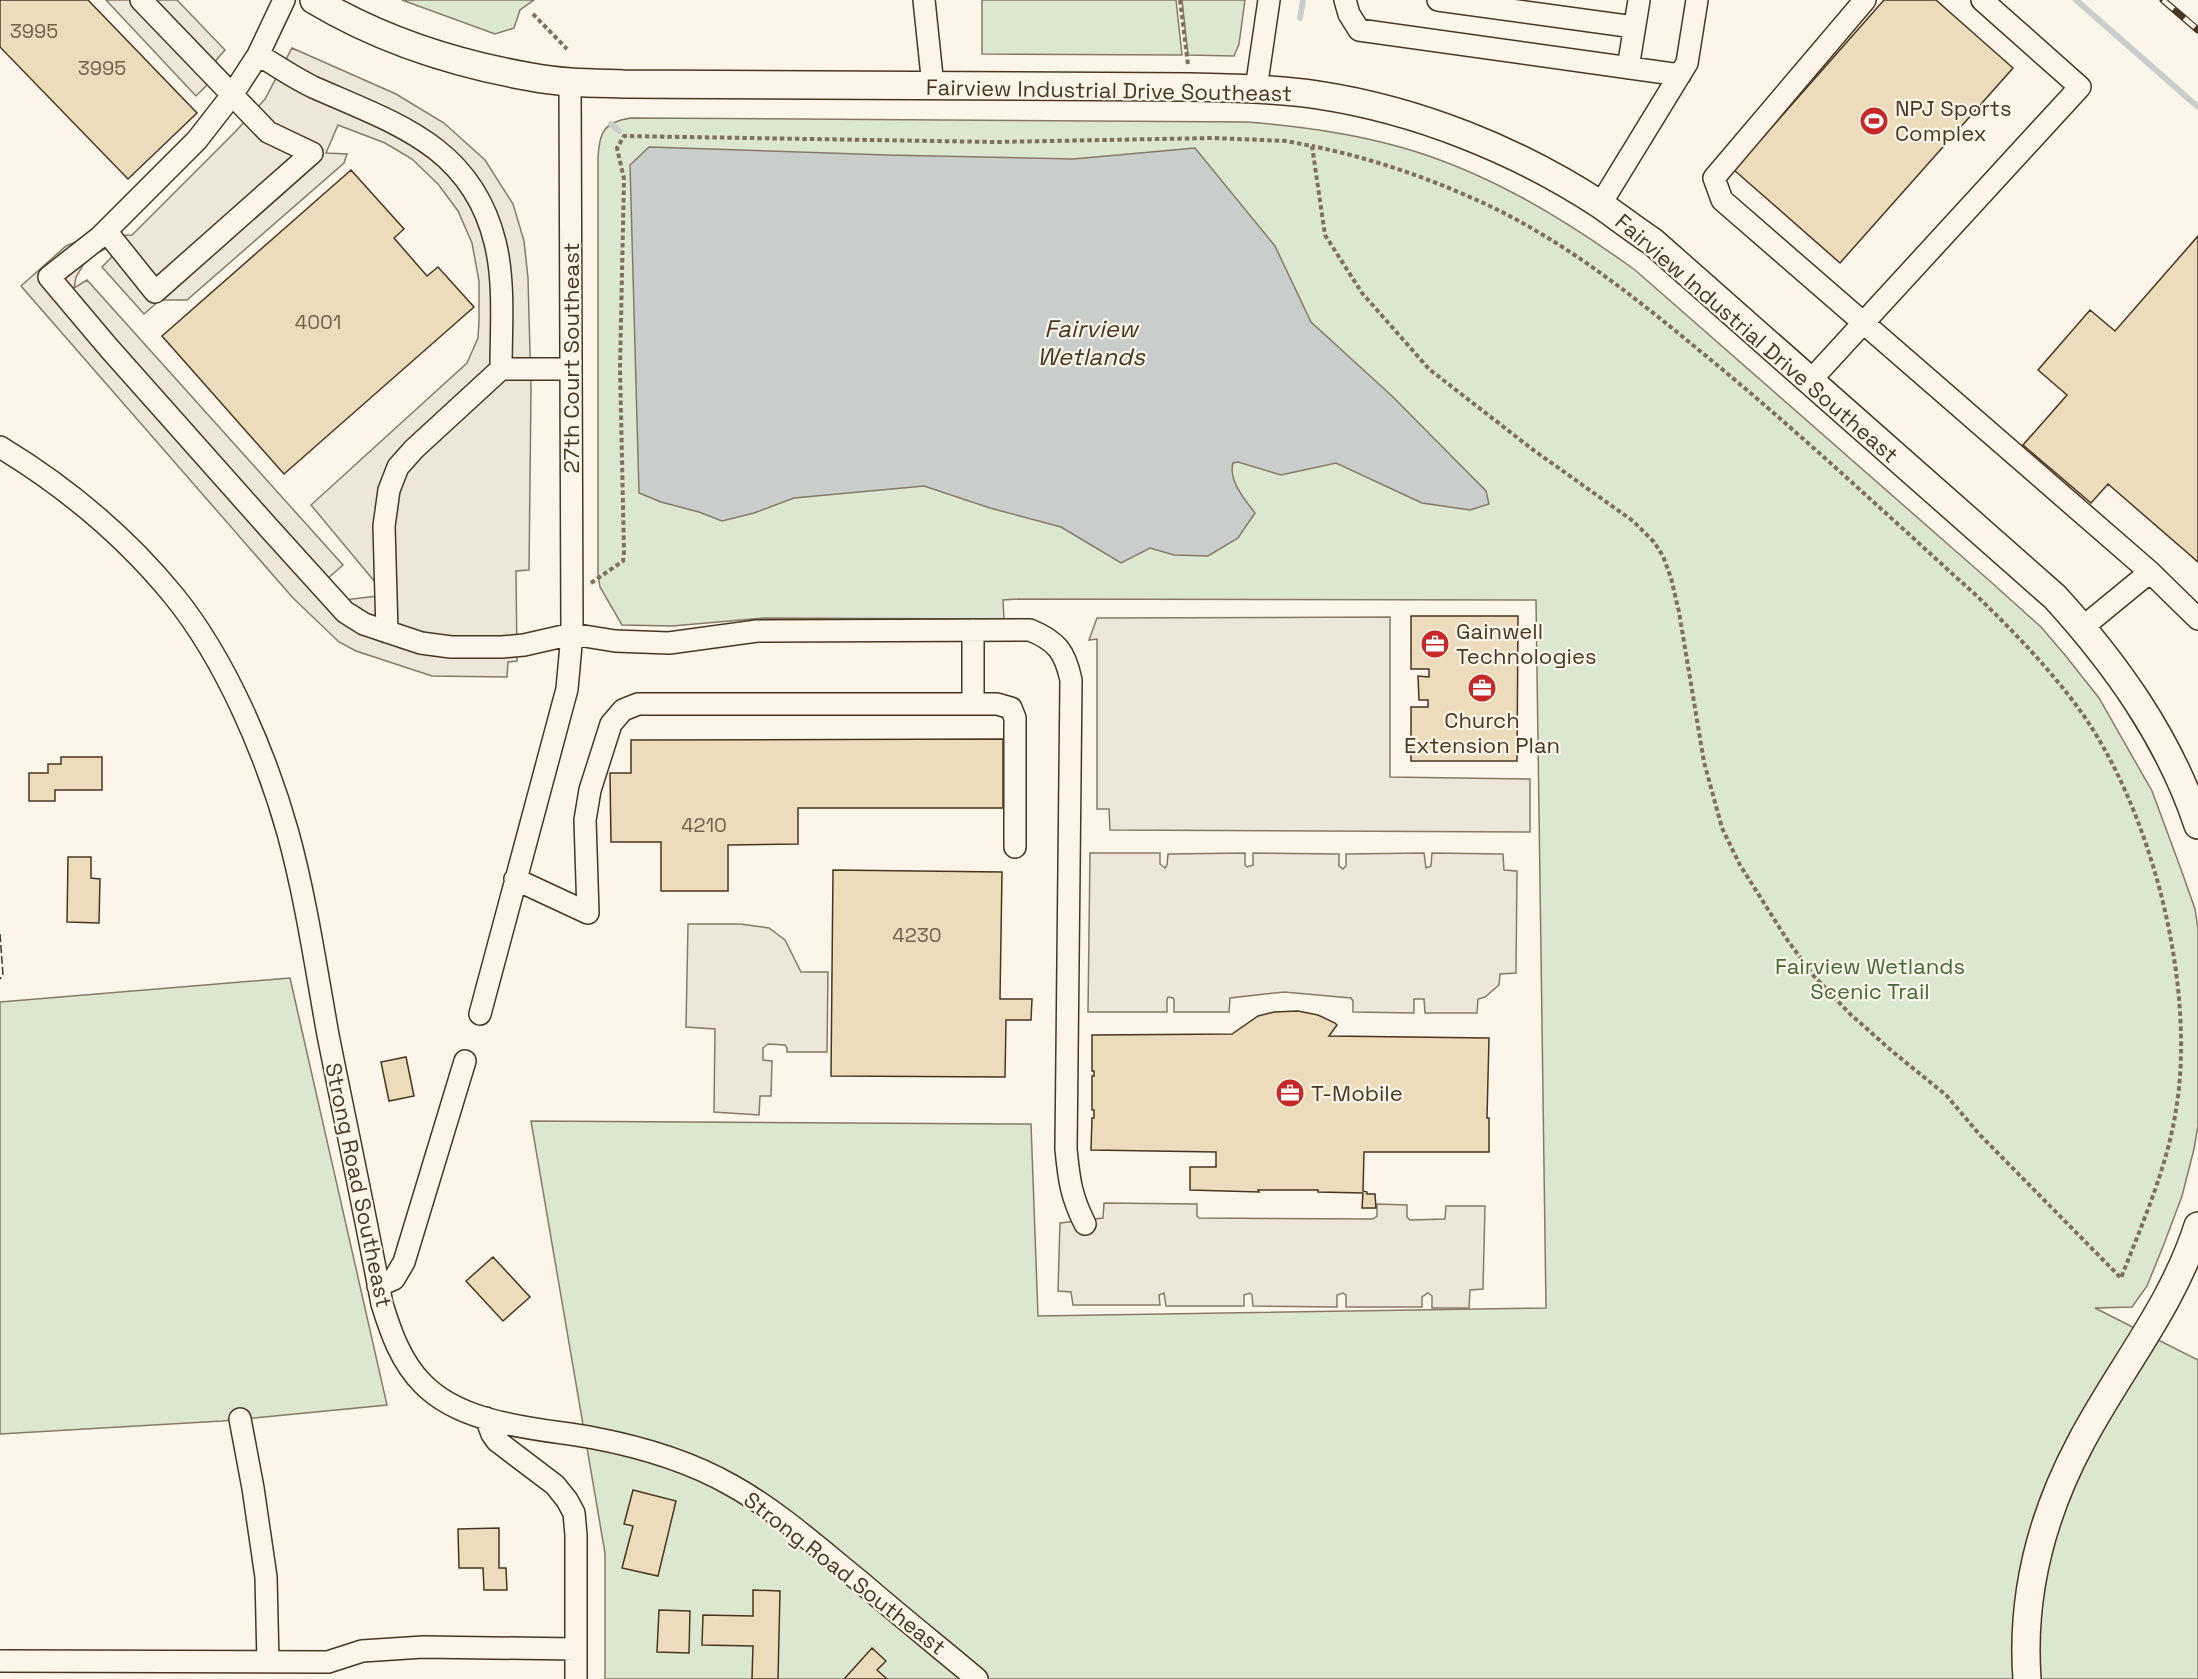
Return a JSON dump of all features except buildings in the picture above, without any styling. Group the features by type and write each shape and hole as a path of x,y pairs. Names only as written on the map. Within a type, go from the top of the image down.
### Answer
{"main road":[{"name":"Fairview Industrial Drive Southeast","path":"314,0 353,21 434,54 522,75 570,82 1256,89 1318,95 1384,110 1438,125 1515,157 1600,205 1653,242 2055,597 2116,668 2159,736 2198,825"},
{"path":"2027,1679 2026,1626 2030,1588 2046,1520 2082,1440 2177,1280 2198,1226"}],"street":[{"path":"106,231 155,292 312,153 268,132 141,0"},
{"path":"284,0 258,55 232,95 197,140 106,231 49,277 138,382 345,612 364,624 421,643 451,647 524,645 572,634 615,641 669,643 756,631 1030,630 1047,638 1060,650 1068,664 1071,680 1066,1149 1068,1177 1074,1202 1085,1224"},
{"path":"924,0 933,86"},
{"path":"1256,89 1269,0"},
{"path":"1346,0 1349,14 1359,30 1680,75"},
{"path":"1438,0 1634,27"},
{"path":"1628,68 1639,0"},
{"path":"1600,205 1687,63 1697,0"},
{"path":"1865,0 1714,178 1722,200 2150,572 2198,619"},
{"path":"1810,381 2080,87 1982,0"},
{"path":"258,55 310,85 408,129 443,153 468,182 485,211 495,244 499,276 501,369"},
{"name":"27th Court Southeast","path":"480,1014 567,689 572,634 570,82"},
{"path":"387,632 384,526 389,490 398,467 414,449 501,369 571,369"},
{"name":"Strong Road Southeast","path":"0,447 51,480 104,522 176,598 230,686 259,748 280,807 296,868 378,1286 392,1336 411,1370 423,1385 439,1398 458,1408 518,1426 594,1438 652,1452 700,1469 731,1485 817,1546 977,1679"},
{"path":"2083,627 2150,572"},
{"path":"973,704 974,630"},
{"path":"515,879 588,913 585,820 590,790 611,724 623,710 638,704 997,704 1011,708 1015,718 1014,847"},
{"path":"378,1286 394,1279 404,1262 465,1061"},
{"path":"486,1418 492,1434 555,1485 574,1513 576,1679"},
{"path":"240,1419 254,1488 266,1577 268,1662"},
{"path":"0,1661 328,1662 362,1651 423,1647 576,1649"}],"path":[{"path":"1180,0 1190,87"},
{"path":"533,14 567,49"},
{"path":"572,596 623,561 620,368 624,179 617,148 624,136 996,142 1213,138 1286,141 1312,146 1356,155 1464,194 1501,212 1594,267 1750,392 1978,597 2014,632 2076,704 2118,775 2141,829 2172,941 2181,1022 2180,1081 2167,1151 2121,1278 1980,1135 1946,1095 1849,1012 1800,958 1740,865 1722,828 1704,762 1679,612 1664,556 1647,532 1634,521 1522,442 1429,369 1362,294 1325,235 1312,146"}],"green space":[{"path":"402,0 534,0 520,10 514,28 495,34"},
{"path":"982,0 1176,0 1182,55 982,54"},
{"path":"1182,0 1245,0 1239,44 1234,56 1188,55"},
{"name":"Fairview Wetlands Scenic Trail","path":"631,118 1247,122 1343,134 1432,157 1523,198 1580,232 1635,270 2041,627 2099,698 2152,791 2195,909 2198,929 2198,1126 2182,1196 2147,1286 2132,1307 2095,1308 2198,1360 2198,1679 605,1679 605,1553 531,1121 1031,1124 1038,1316 1546,1308 1536,600 1019,599 1003,600 1004,619 764,618 672,626 622,625 600,587 598,575 598,158 600,141 605,130 615,122"},
{"path":"290,978 387,1405 222,1421 0,1434 0,1002"}],"shaded area":[{"path":"106,0 177,0 225,50 217,59 207,85 196,96"},
{"path":"292,48 396,94 444,123 485,160 513,204 524,241 528,278 531,390 529,570 516,571 517,661 508,662 507,677 432,676 356,651 339,642 293,598 21,286 66,246 88,237 132,235 265,99","holes":["338,125 385,143 412,159 438,184 458,211 472,243 479,281 478,338 467,363 311,505 380,588 378,596 344,600 326,580 343,565 87,280 74,288 76,277 83,265 95,254 107,248 112,253 111,258 102,267 144,314 160,300 187,300 344,163 347,154 326,153"]},
{"path":"1390,617 1390,777 1530,779 1530,832 1110,830 1109,809 1097,809 1097,639 1089,640 1097,618"},
{"path":"1090,853 1160,853 1160,864 1165,868 1168,854 1245,853 1247,867 1253,865 1253,853 1339,854 1339,866 1343,869 1346,866 1346,854 1424,853 1426,868 1431,866 1432,853 1503,854 1504,870 1517,871 1516,973 1500,974 1499,985 1485,997 1478,999 1477,1013 1425,1013 1424,999 1414,999 1414,1013 1353,1012 1351,998 1284,992 1230,998 1229,1012 1174,1012 1174,1000 1168,997 1167,1012 1088,1012"},
{"path":"688,924 740,924 769,928 785,940 801,972 828,972 827,1052 787,1052 785,1045 768,1044 763,1048 763,1060 772,1061 771,1096 760,1096 759,1115 714,1112 715,1029 686,1027"},
{"path":"1104,1203 1197,1204 1199,1218 1373,1219 1377,1216 1377,1204 1407,1205 1407,1217 1410,1220 1445,1219 1446,1206 1485,1206 1483,1289 1470,1290 1469,1308 1432,1308 1432,1296 1428,1293 1422,1297 1422,1307 1346,1307 1346,1295 1343,1293 1337,1295 1337,1307 1253,1306 1250,1293 1244,1295 1244,1306 1166,1306 1164,1293 1159,1295 1160,1305 1073,1305 1071,1292 1058,1291 1060,1223 1103,1218"}],"water":[{"name":"Fairview Wetlands","path":"649,147 1073,159 1195,148 1275,246 1311,322 1392,396 1486,491 1489,504 1470,510 1422,503 1336,463 1281,475 1238,462 1233,463 1232,469 1235,483 1255,513 1238,538 1208,556 1174,555 1150,548 1121,563 1061,527 990,508 924,486 794,498 754,513 722,521 639,493 630,165"}],"waterway":[{"path":"1300,18 1303,0"},
{"path":"2076,0 2198,107"},
{"path":"611,124 619,131"}],"railway":[{"path":"2163,0 2198,30"}],"fence":[{"path":"0,934 3,975 0,979"}],"place":[{"name":"NPJ Sports Complex","path":"1874,121"},
{"name":"Gainwell Technologies","path":"1435,644"},
{"name":"Church Extension Plan","path":"1482,688"},
{"name":"T-Mobile","path":"1290,1093"}]}
